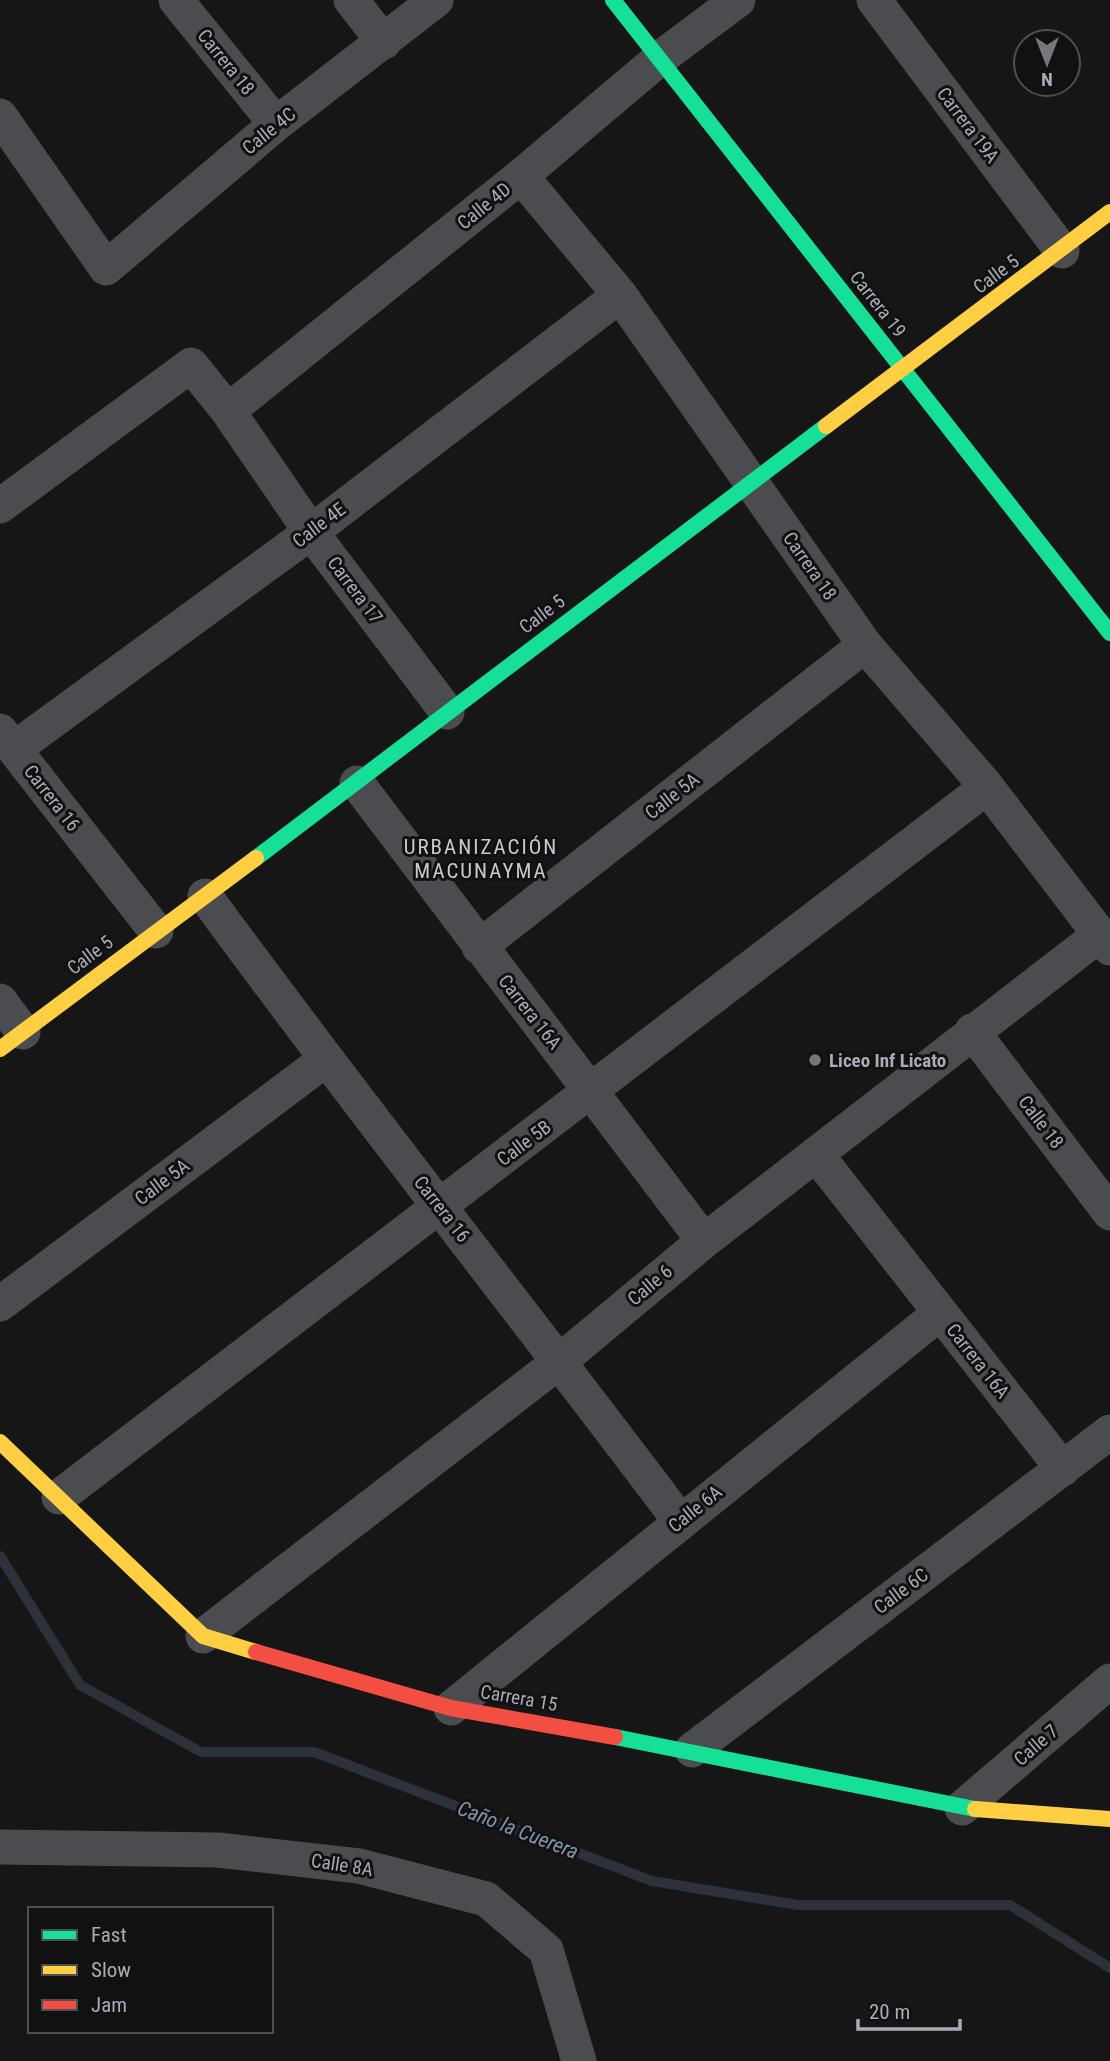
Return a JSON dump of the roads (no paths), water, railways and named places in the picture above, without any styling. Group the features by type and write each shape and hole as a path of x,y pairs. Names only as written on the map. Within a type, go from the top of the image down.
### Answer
{"street":[{"name":"Carrera 18","path":"176,0 276,124"},
{"path":"351,0 384,41"},
{"name":"Calle 4C","path":"0,117 106,268 276,124 436,0"},
{"name":"Carrera 19","path":"612,0 1110,633"},
{"name":"Calle 4D","path":"228,411 521,176 659,59 738,0"},
{"name":"Carrera 19A","path":"874,0 1062,251"},
{"name":"Carrera 18","path":"521,176 620,295 865,645 987,787 1104,942"},
{"name":"Calle 5","path":"11,1040 357,783 447,712 1062,251 1110,212"},
{"name":"Calle 4E","path":"7,740 311,532 620,295"},
{"name":"Carrera 17","path":"0,506 191,365 228,411 311,532 447,712"},
{"name":"Calle 5A","path":"479,947 865,645"},
{"name":"Carrera 16","path":"7,740 156,931"},
{"name":"Carrera 16A","path":"357,783 479,947 593,1091 704,1241"},
{"name":"Calle 5B","path":"60,1497 987,787"},
{"name":"Carrera 16","path":"205,896 325,1060 560,1361 680,1521"},
{"name":"Calle 6","path":"203,1636 560,1361 704,1241 972,1031 1104,942"},
{"path":"0,1001 11,1040"},
{"name":"Calle 18","path":"972,1031 1110,1213"},
{"name":"Calle 5A","path":"0,1304 325,1060"},
{"name":"Carrera 16A","path":"816,1154 1063,1469"},
{"name":"Calle 6A","path":"451,1708 940,1314"},
{"name":"Calle 6C","path":"692,1750 1110,1432"},
{"name":"Carrera 15","path":"0,1442 203,1636 451,1708 692,1750 962,1808 1110,1819"},
{"name":"Calle 7","path":"962,1808 1110,1681"},
{"name":"Calle 8A","path":"0,1847 218,1850 359,1866 486,1899 546,1950 579,2061"}],"waterway":[{"name":"Caño la Cuerera","path":"0,1556 80,1685 201,1752 314,1752 652,1881 798,1905 1010,1905 1110,1968"}],"place":[{"name":"Liceo Inf Licato","path":"815,1060"}],"district":[{"name":"URBANIZACIÓN MACUNAYMA","path":"481,859"}]}
